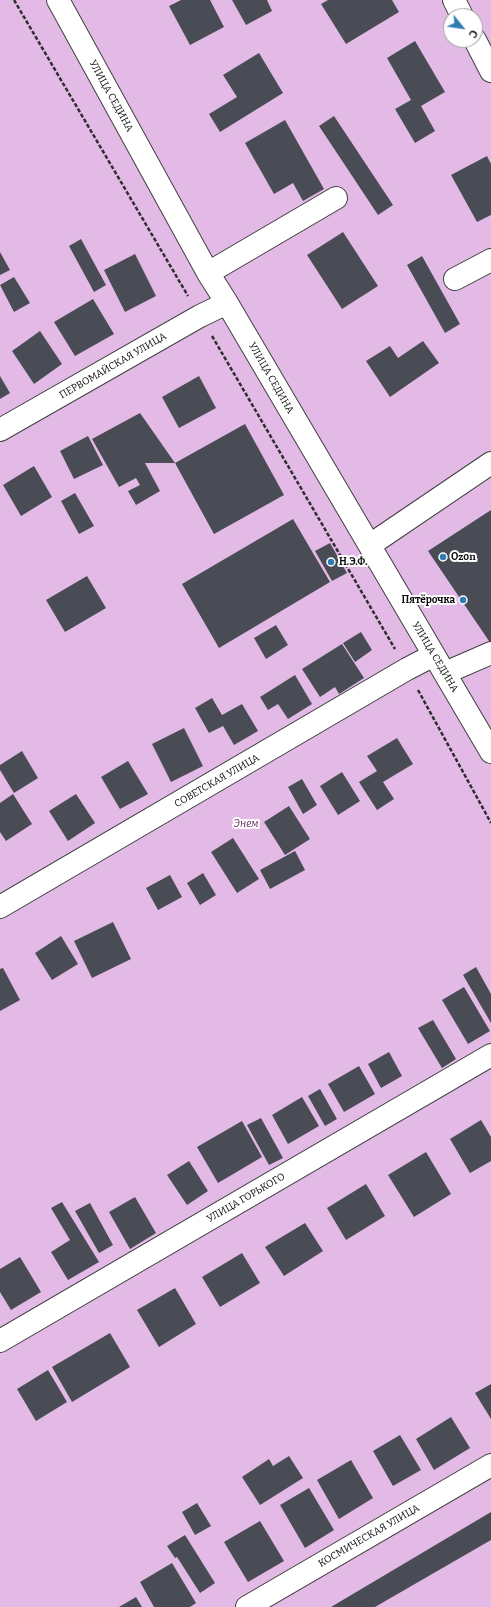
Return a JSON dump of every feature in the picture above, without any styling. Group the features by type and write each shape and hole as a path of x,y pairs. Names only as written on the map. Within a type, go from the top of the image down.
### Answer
{"street":[{"name":"УЛИЦА СЕДИНА","path":"58,0 208,273 491,752"},
{"path":"479,48 491,71"},
{"path":"208,273 336,198"},
{"path":"455,279 491,260"},
{"name":"ПЕРВОМАЙСКАЯ УЛИЦА","path":"0,430 200,316 227,303"},
{"path":"370,545 491,463"},
{"name":"СОВЕТСКАЯ УЛИЦА","path":"0,907 407,669 440,664 491,652"},
{"name":"УЛИЦА ГОРЬКОГО","path":"0,1341 491,1055"},
{"name":"КОСМИЧЕСКАЯ УЛИЦА","path":"247,1607 491,1465"}],"path":[{"path":"14,0 407,669 491,823"}],"green space":[{"name":"Энем","path":"0,0 491,0 491,1607 0,1607"}],"building":[{"path":"181,0 210,0 224,27 190,45 169,6"},
{"path":"232,0 267,0 272,11 246,25"},
{"path":"328,0 392,0 399,12 346,44 321,4"},
{"path":"415,41 445,92 421,106 435,131 415,143 395,109 411,100 387,58"},
{"path":"259,53 283,93 220,132 209,114 237,97 223,75"},
{"path":"334,116 393,205 378,215 319,126"},
{"path":"285,120 324,189 303,201 293,183 274,194 245,143"},
{"path":"487,156 491,164 491,215 477,222 451,175"},
{"path":"343,232 378,286 342,309 307,255"},
{"path":"81,239 106,285 94,292 69,246"},
{"path":"0,252 10,270 0,275"},
{"path":"135,254 156,296 125,312 104,270"},
{"path":"422,256 460,324 445,333 407,265"},
{"path":"14,277 30,303 14,312 0,285"},
{"path":"93,299 114,334 75,356 54,322"},
{"path":"40,331 62,364 34,384 12,351"},
{"path":"423,341 439,363 390,397 366,361 390,346 398,358"},
{"path":"0,376 10,393 0,399"},
{"path":"199,376 216,408 179,428 162,397"},
{"path":"140,413 175,463 145,463 160,491 136,505 128,491 140,485 136,478 119,487 92,439"},
{"path":"245,424 284,495 214,534 175,463"},
{"path":"88,436 103,465 74,479 60,451"},
{"path":"34,466 52,497 21,516 3,485"},
{"path":"75,493 94,526 79,534 61,501"},
{"path":"491,510 491,644 428,551"},
{"path":"293,519 330,582 219,648 182,584"},
{"name":"Н.Э.Ф.","path":"330,543 347,573 332,581 315,551"},
{"path":"87,576 106,608 65,632 46,600"},
{"path":"276,625 288,645 266,659 254,638"},
{"path":"361,632 372,650 355,662 343,643"},
{"path":"342,644 364,678 339,694 335,687 320,697 302,669"},
{"path":"295,675 312,704 288,719 278,704 268,710 260,697"},
{"path":"212,698 222,715 242,704 258,731 234,745 223,726 209,733 195,708"},
{"path":"184,728 203,766 171,782 152,744"},
{"path":"397,738 413,764 383,782 394,799 377,810 359,782 377,771 367,756"},
{"path":"22,751 38,778 14,793 0,770 0,765"},
{"path":"128,761 148,794 120,809 101,777"},
{"path":"342,772 360,801 338,815 320,786"},
{"path":"302,779 317,805 303,814 288,787"},
{"path":"13,794 32,824 6,841 0,832 0,803"},
{"path":"76,794 95,823 68,841 49,811"},
{"path":"289,806 310,839 285,855 264,822"},
{"path":"233,838 259,879 237,893 211,852"},
{"path":"295,851 305,870 270,889 260,870"},
{"path":"203,873 216,895 200,905 187,883"},
{"path":"170,875 182,897 158,910 146,888"},
{"path":"113,922 131,959 92,978 74,941"},
{"path":"61,936 78,964 52,980 35,953"},
{"path":"476,967 491,994 491,1023 463,975"},
{"path":"3,968 20,1000 0,1011 0,969"},
{"path":"464,987 490,1031 468,1044 442,1000"},
{"path":"433,1020 456,1059 442,1068 418,1028"},
{"path":"389,1052 402,1076 381,1088 368,1064"},
{"path":"359,1066 375,1094 344,1112 328,1084"},
{"path":"320,1089 337,1119 325,1126 308,1096"},
{"path":"302,1097 319,1126 288,1144 272,1115"},
{"path":"261,1118 283,1158 269,1165 247,1125"},
{"path":"481,1120 491,1137 491,1161 470,1173 450,1139"},
{"path":"242,1121 262,1157 218,1183 197,1147"},
{"path":"426,1152 451,1194 414,1217 388,1175"},
{"path":"189,1161 208,1191 187,1205 167,1175"},
{"path":"366,1184 385,1216 346,1240 327,1208"},
{"path":"135,1197 156,1233 130,1249 109,1212"},
{"path":"62,1202 99,1262 68,1280 51,1252 70,1240 51,1208"},
{"path":"90,1203 113,1245 99,1253 75,1211"},
{"path":"305,1223 323,1251 284,1276 265,1247"},
{"path":"242,1253 260,1283 220,1307 202,1277"},
{"path":"20,1257 41,1292 11,1310 0,1292 0,1269"},
{"path":"175,1288 196,1324 159,1347 137,1310"},
{"path":"110,1333 130,1367 72,1402 52,1367"},
{"path":"48,1370 67,1402 36,1421 17,1389"},
{"path":"491,1384 491,1419 475,1393"},
{"path":"451,1417 470,1448 434,1470 416,1439"},
{"path":"400,1435 421,1470 393,1486 373,1451"},
{"path":"289,1456 303,1478 260,1505 242,1477 269,1459 273,1466"},
{"path":"351,1460 373,1498 339,1519 317,1480"},
{"path":"309,1488 334,1530 305,1548 280,1505"},
{"path":"197,1503 211,1526 195,1535 182,1512"},
{"path":"491,1512 491,1540 375,1607 331,1607"},
{"path":"260,1521 284,1561 248,1582 224,1542"},
{"path":"185,1535 215,1583 200,1593 177,1557 175,1558 167,1546"},
{"path":"172,1563 196,1603 190,1607 154,1607 140,1582"},
{"path":"136,1597 142,1607 119,1607"}],"place":[{"name":"Ozon","path":"443,557"},
{"name":"Н.Э.Ф.","path":"331,562"},
{"name":"Пятёрочка","path":"463,600"}]}
